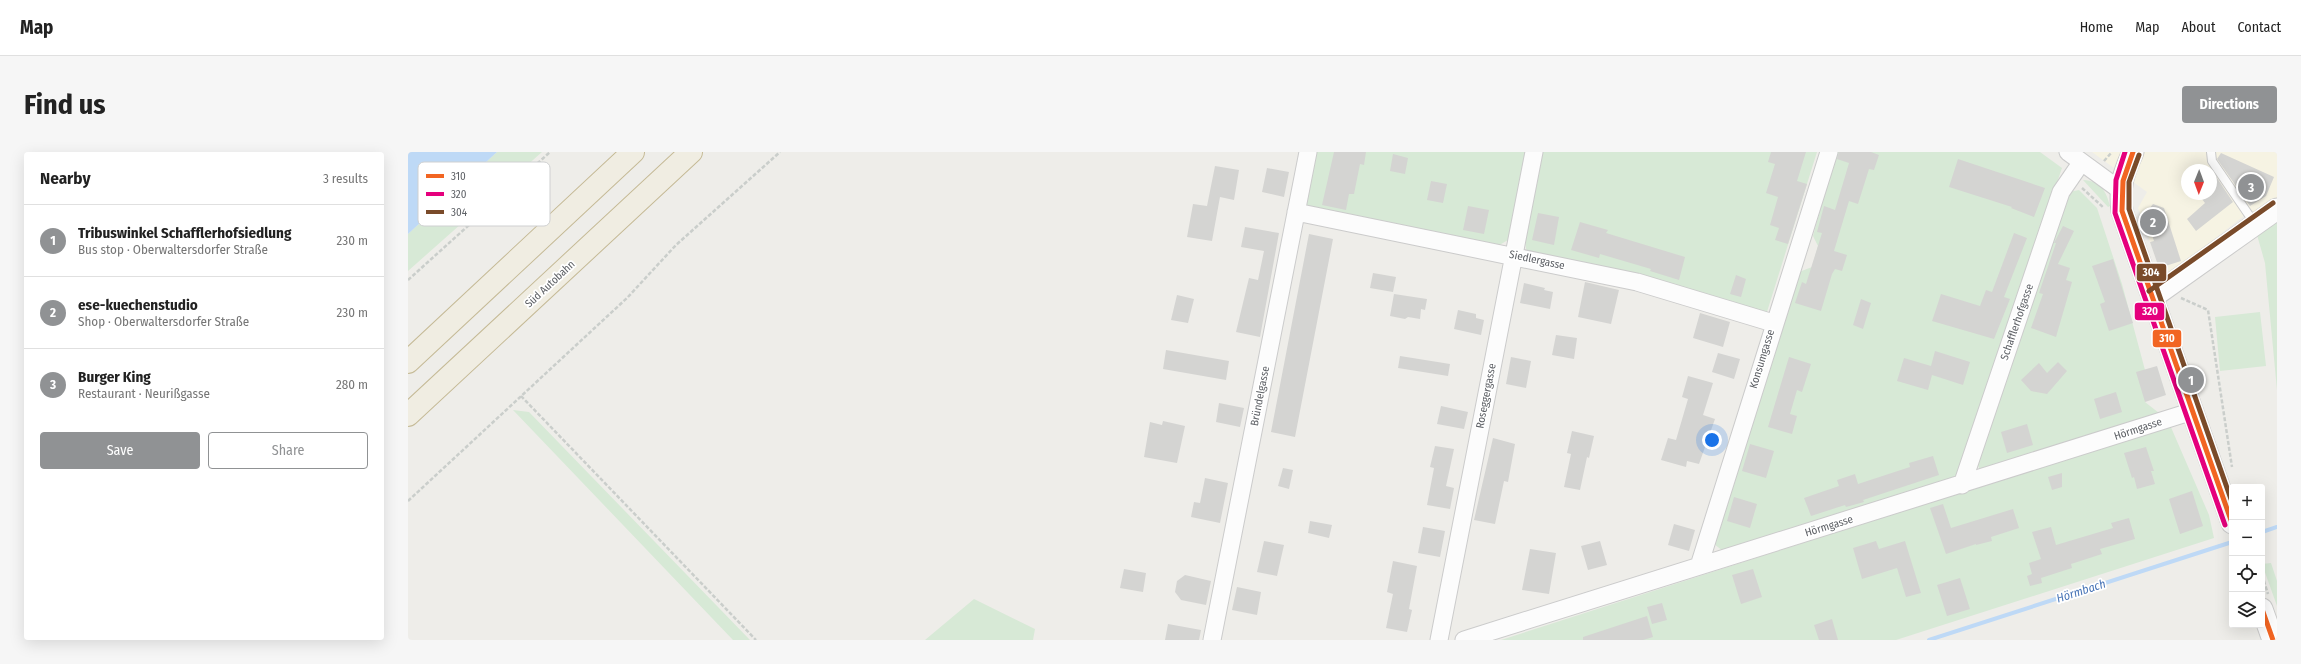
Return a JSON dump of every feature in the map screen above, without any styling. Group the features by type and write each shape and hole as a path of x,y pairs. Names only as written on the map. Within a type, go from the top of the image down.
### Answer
{"highway":[{"path":"408,362 621,160 633,152"},
{"name":"Süd Autobahn","path":"408,415 691,152"}],"street":[{"name":"Bründelgasse","path":"1212,640 1308,152"},
{"name":"Roseggergasse","path":"1438,640 1534,152"},
{"name":"Konsumgasse","path":"1699,566 1773,323 1829,152"},
{"path":"2068,152 2121,200 2158,293 2193,411 2231,520"},
{"path":"2121,200 2126,169 2134,152"},
{"name":"Schafflerhofgasse","path":"1962,484 2061,192 2081,163"},
{"path":"2158,293 2277,209"},
{"name":"Siedlergasse","path":"1296,212 1514,255 1637,282 1773,323"},
{"name":"Hörmgasse","path":"1464,640 2193,411"},
{"path":"2265,617 2273,640"}],"lane":[{"path":"2211,152 2212,160 2255,224"}],"path":[{"path":"539,162 550,152"},
{"path":"408,501 627,298 676,245 780,152"},
{"path":"2071,178 2111,214 2121,200"},
{"path":"408,280 468,226"},
{"path":"2158,293 2165,297 2183,298 2208,310 2233,470"},
{"path":"521,396 756,640"}],"shaded area":[{"path":"2092,152 2277,152 2277,214 2245,215 2167,276 2161,273 2138,208 2147,192"}],"green space":[{"path":"497,152 542,152 531,162 486,162"},
{"path":"1316,152 1526,152 1508,240 1496,247 1311,210 1306,204"},
{"path":"1543,152 1817,152 1766,315 1533,255 1526,249 1525,241"},
{"path":"1836,152 2040,152 2062,168 1956,477 1723,551 1714,544 1799,272 1812,267 1818,246 1813,236"},
{"path":"2083,180 2094,182 2102,188 2107,196 2110,206 2108,207"},
{"path":"2079,190 2097,208 2122,284 2145,370 2145,402 2159,413 1980,470 1976,461 2069,192"},
{"path":"2277,220 2277,390 2265,263 2257,235"},
{"path":"418,225 418,226 459,226 408,271 408,234"},
{"path":"2260,312 2266,366 2220,371 2215,317"},
{"path":"513,410 529,412 750,640 733,640"},
{"path":"2170,425 2209,515 2214,538 1896,640 1501,640"},
{"path":"2271,563 2277,581 2277,606 2265,572 2265,564"},
{"path":"974,599 1035,629 1033,640 925,640"}],"water":[{"path":"408,152 497,152 486,162 418,162 418,225 408,234"}],"building":[{"path":"1334,152 1366,152 1364,165 1360,164 1354,194 1349,194 1346,210 1322,205"},
{"path":"1771,152 1806,152 1797,181 1807,184 1788,244 1775,240 1779,228 1770,225 1778,197 1766,193 1775,164 1768,162"},
{"path":"1839,152 1871,152 1879,155 1874,170 1869,169 1858,204 1849,201 1834,251 1847,255 1842,271 1835,269 1832,274 1821,311 1795,303 1802,282 1806,284 1822,233 1817,232 1824,206 1835,210 1849,163 1837,159"},
{"path":"2221,153 2274,177 2266,196 2250,206 2217,159"},
{"path":"1393,154 1408,158 1405,174 1390,171"},
{"path":"1958,159 2045,188 2034,217 2011,208 2012,207 1949,187"},
{"path":"1215,166 1239,170 1234,200 1220,197 1212,241 1187,237 1193,204 1207,206"},
{"path":"1267,168 1289,172 1284,197 1262,192"},
{"path":"2217,178 2233,202 2196,231 2187,219 2205,203 2203,200 2217,200"},
{"path":"1431,181 1447,184 1443,203 1427,200"},
{"path":"2153,204 2164,208 2181,261 2159,268 2150,242 2154,241 2145,214"},
{"path":"1468,206 1489,210 1484,234 1463,230"},
{"path":"1538,213 1559,217 1554,245 1532,240"},
{"path":"1580,222 1608,230 1606,233 1685,257 1679,280 1650,271 1651,269 1600,254 1599,258 1571,250"},
{"path":"2063,226 2074,231 2058,264 2070,268 2066,280 2072,282 2056,337 2031,328 2043,294 2039,293 2056,243 2054,243"},
{"path":"1245,227 1279,233 1260,337 1236,332 1249,278 1258,280 1264,251 1241,247"},
{"path":"2014,233 2027,238 2004,297 2010,299 1994,339 1932,321 1941,294 1980,306 1986,290 1992,292"},
{"path":"1309,234 1333,239 1295,437 1271,432"},
{"path":"2113,259 2133,323 2109,331 2100,304 2105,302 2092,266"},
{"path":"1373,273 1396,277 1393,292 1370,288"},
{"path":"1736,275 1746,279 1741,297 1730,294"},
{"path":"1585,282 1619,290 1611,324 1578,317"},
{"path":"1524,283 1545,288 1544,290 1553,292 1550,309 1520,303"},
{"path":"1394,294 1427,299 1425,310 1421,309 1420,319 1408,317 1405,319 1390,316"},
{"path":"1177,295 1194,299 1188,323 1171,320"},
{"path":"1861,299 1871,303 1863,329 1853,325"},
{"path":"1458,310 1476,314 1476,318 1484,320 1481,335 1454,329"},
{"path":"1700,313 1730,322 1723,347 1693,338"},
{"path":"1556,335 1577,338 1574,359 1552,355"},
{"path":"1166,350 1229,361 1226,380 1163,369"},
{"path":"1935,351 1970,362 1963,385 1932,375 1928,390 1897,381 1904,358 1931,366"},
{"path":"1718,353 1740,359 1734,379 1712,372"},
{"path":"1400,356 1450,364 1448,376 1398,368"},
{"path":"1511,357 1531,361 1526,388 1506,384"},
{"path":"1789,357 1811,364 1802,392 1797,390 1790,414 1797,416 1792,434 1768,427"},
{"path":"2058,362 2067,371 2047,394 2031,391 2021,380 2039,363 2047,373"},
{"path":"2157,366 2166,395 2145,402 2136,372"},
{"path":"1688,376 1713,383 1703,415 1715,419 1699,464 1687,461 1686,467 1661,460 1668,438 1676,440 1688,399 1682,397"},
{"path":"2116,392 2122,412 2100,419 2094,399"},
{"path":"1219,403 1244,408 1240,427 1216,422"},
{"path":"1441,406 1468,412 1464,429 1437,424"},
{"path":"1163,421 1185,426 1177,463 1144,457 1150,422 1162,425"},
{"path":"2027,424 2033,445 2007,453 2001,432"},
{"path":"1572,431 1594,436 1589,458 1587,457 1580,490 1564,487 1571,454 1567,453"},
{"path":"1493,438 1515,444 1508,482 1504,481 1495,524 1474,520"},
{"path":"1750,444 1774,451 1766,478 1742,471"},
{"path":"1435,446 1454,449 1446,486 1454,488 1450,509 1427,505 1434,468 1430,467"},
{"path":"2146,447 2154,471 2151,471 2155,484 2137,489 2134,477 2132,478 2124,453"},
{"path":"1933,456 1939,475 1863,500 1864,502 1846,507 1845,505 1811,516 1804,498 1839,486 1837,480 1855,474 1858,484 1910,467 1909,463"},
{"path":"1283,468 1293,470 1289,489 1278,486"},
{"path":"2062,473 2062,487 2052,490 2048,477"},
{"path":"1205,478 1228,483 1220,523 1191,517 1194,502 1200,503"},
{"path":"2192,491 2203,526 2180,534 2169,499"},
{"path":"1734,497 1757,504 1750,528 1727,521"},
{"path":"1943,504 1951,528 2013,509 2019,528 1991,537 1992,541 1976,544 1946,554 1930,508"},
{"path":"2129,518 2135,539 2100,549 2102,554 2071,564 2072,568 2041,578 2042,583 2030,586 2027,576 2032,574 2029,563 2041,559 2032,532 2051,527 2056,545 2113,528 2111,523"},
{"path":"1310,521 1332,525 1329,538 1308,533"},
{"path":"1674,524 1695,530 1689,551 1668,545"},
{"path":"1423,527 1445,531 1440,557 1418,553"},
{"path":"1264,541 1284,545 1277,576 1257,572"},
{"path":"1600,541 1607,565 1588,570 1581,546"},
{"path":"1876,541 1879,549 1905,541 1921,593 1906,597 1897,568 1862,579 1853,548"},
{"path":"1530,549 1556,553 1549,594 1522,590"},
{"path":"1393,561 1417,566 1409,609 1412,610 1407,632 1386,628 1393,594 1387,592"},
{"path":"1124,569 1146,573 1143,592 1120,588"},
{"path":"1753,569 1762,597 1741,604 1732,575"},
{"path":"1185,575 1211,581 1206,605 1181,600 1175,592 1177,581"},
{"path":"1960,578 1970,609 1947,616 1937,585"},
{"path":"1237,587 1261,592 1257,615 1232,610"},
{"path":"1662,603 1667,620 1652,624 1647,607"},
{"path":"1647,616 1653,637 1643,640 1583,640 1583,637"},
{"path":"1832,619 1838,640 1819,640 1814,625"},
{"path":"1168,624 1201,630 1199,640 1165,640"}],"waterway":[{"name":"Hörmbach","path":"2265,531 2277,527"},
{"name":"Hörmbach","path":"1929,640 2229,543"}],"transit line":[{"name":"320","path":"2125,152 2116,180 2115,213 2225,525"},
{"name":"310","path":"2133,152 2123,181 2122,211 2231,520"},
{"name":"304","path":"2139,155 2129,182 2129,209 2229,493"},
{"name":"304","path":"2149,291 2273,203"},
{"name":"310","path":"2265,617 2273,640"}],"place":[{"name":"Burger King","path":"2251,187"},
{"name":"ese-kuechenstudio","path":"2153,222"},
{"name":"Tribuswinkel Schafflerhofsiedlung","path":"2191,380"}]}
